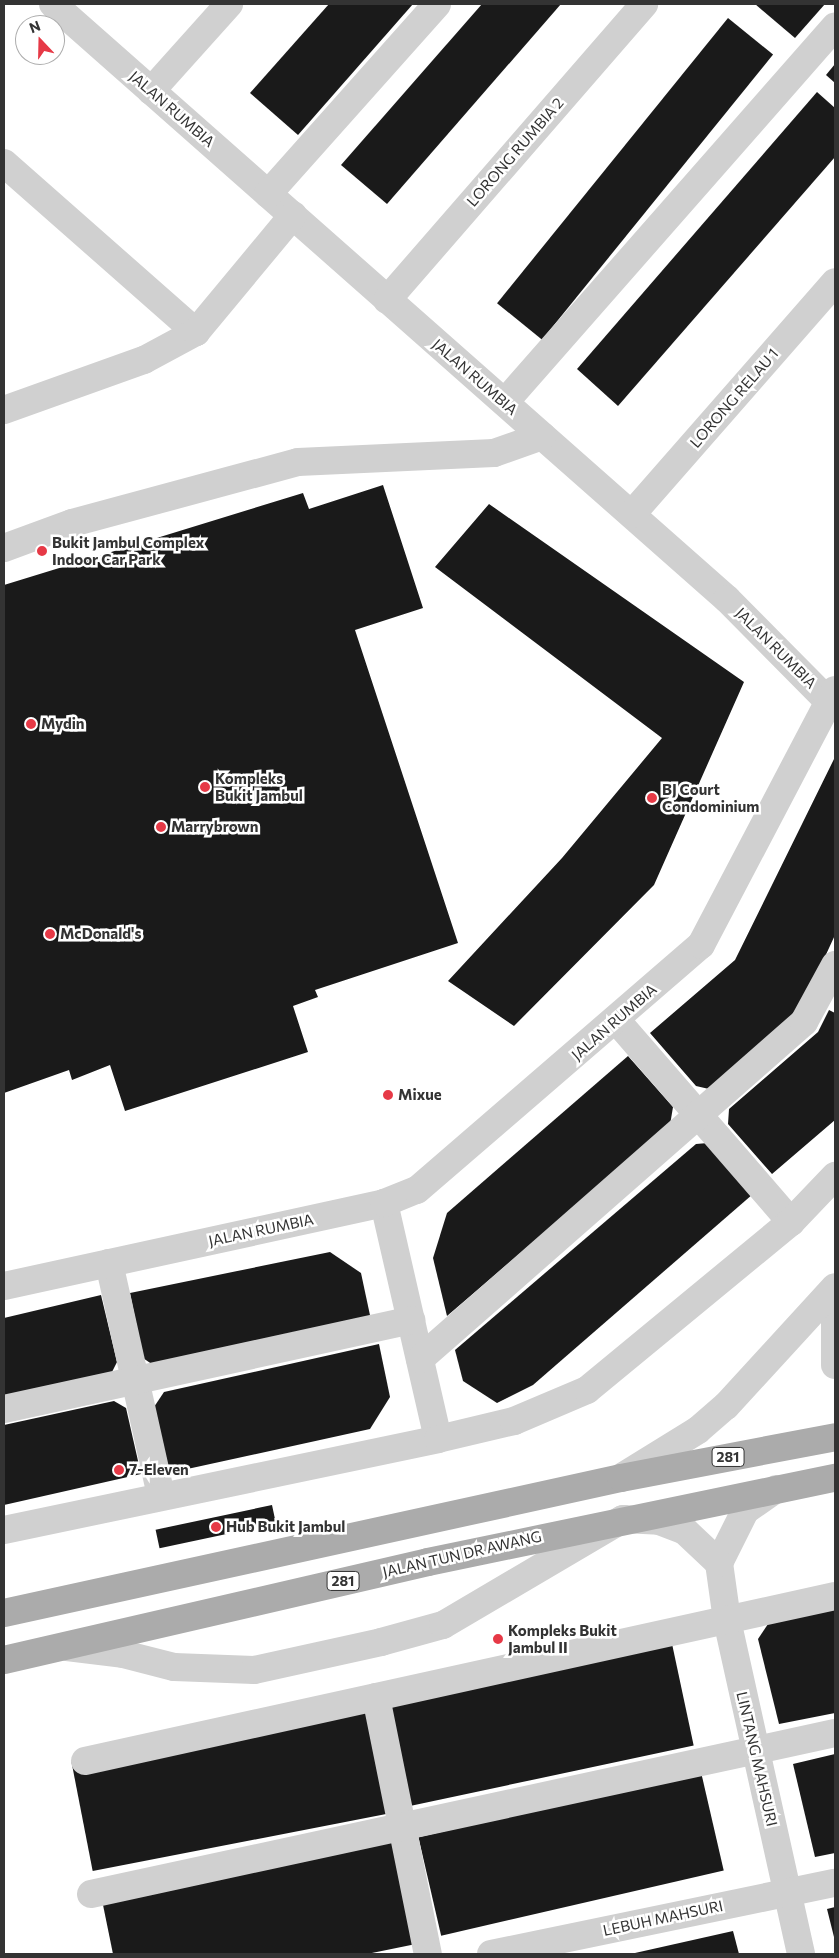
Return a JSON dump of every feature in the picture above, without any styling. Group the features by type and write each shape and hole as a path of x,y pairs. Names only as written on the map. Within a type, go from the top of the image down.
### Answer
{"main road":[{"name":"281","path":"4,1613 621,1478 835,1436"},
{"name":"JALAN TUN DR AWANG","path":"4,1660 623,1519 835,1478"}],"street":[{"name":"JALAN RUMBIA","path":"4,1286 384,1203 417,1190 617,1021 701,945 717,921 831,695 632,514 53,4"},
{"path":"151,91 229,4"},
{"path":"268,194 437,4"},
{"name":"LORONG RUMBIA 2","path":"387,300 644,4"},
{"path":"505,402 835,27"},
{"path":"4,163 196,332"},
{"path":"4,410 144,360 196,332 292,215"},
{"name":"LORONG RELAU 1","path":"632,514 835,282"},
{"path":"4,548 72,523 298,462 494,453 542,436"},
{"path":"420,1359 804,1022 835,965"},
{"path":"617,1021 791,1222"},
{"path":"4,1530 161,1495 438,1439 514,1421 586,1390 791,1222 835,1176"},
{"path":"384,1203 438,1439"},
{"path":"109,1263 161,1495"},
{"path":"621,1478 698,1430 726,1406 835,1287"},
{"path":"4,1409 411,1320"},
{"path":"835,1320 835,1365"},
{"path":"64,1646 123,1654 174,1667 237,1670 382,1642 443,1625 623,1519 659,1521 685,1531 719,1563 745,1510 778,1488"},
{"name":"LINTANG MAHSURI","path":"719,1563 726,1620 801,1954"},
{"path":"85,1761 835,1596"},
{"path":"376,1697 428,1954"},
{"path":"92,1894 835,1733"},
{"name":"LEBUH MAHSURI","path":"491,1954 528,1950 835,1883"}],"building":[{"path":"329,4 413,4 298,135 250,93"},
{"path":"482,4 561,4 387,204 341,165"},
{"path":"755,4 825,4 795,38"},
{"path":"728,18 773,55 542,340 497,303"},
{"path":"835,64 835,83 826,75"},
{"path":"817,92 835,108 835,157 618,406 577,369"},
{"name":"Kompleks Bukit Jambul","path":"383,485 423,608 355,630 458,943 315,990 318,997 293,1006 308,1052 125,1111 110,1065 72,1080 69,1070 4,1093 4,585 303,493 309,509"},
{"name":"BJ Court Condominium","path":"489,504 744,682 654,885 514,1026 448,981 562,858 662,738 435,567"},
{"path":"835,757 835,935 800,1011 709,1089 696,1086 650,1033 735,960"},
{"path":"829,1010 835,1013 835,1120 772,1174 728,1124 729,1109 818,1032"},
{"path":"628,1056 673,1107 670,1125 447,1316 433,1258 447,1213"},
{"path":"708,1143 753,1194 533,1385 497,1403 463,1381 455,1350 696,1144"},
{"path":"330,1252 361,1273 371,1320 156,1367 143,1358 130,1293"},
{"path":"101,1295 117,1362 110,1376 4,1399 4,1318"},
{"path":"379,1344 390,1397 370,1429 169,1473 154,1407 164,1392"},
{"path":"114,1401 126,1408 141,1474 4,1505 4,1425"},
{"name":"Hub Bukit Jambul","path":"272,1505 276,1524 160,1548 156,1530"},
{"path":"835,1608 835,1713 779,1724 758,1639 770,1621"},
{"path":"671,1639 694,1746 410,1806 387,1699"},
{"path":"365,1705 386,1814 93,1871 71,1762"},
{"path":"835,1754 835,1853 815,1857 793,1764"},
{"path":"701,1772 724,1870 441,1936 418,1837"},
{"path":"391,1838 416,1944 367,1954 113,1954 102,1900"},
{"path":"835,1907 835,1941 827,1909"},
{"path":"733,1931 739,1954 635,1954 635,1953"}],"place":[{"name":"Bukit Jambul Complex Indoor Car Park","path":"42,551"},
{"name":"Mydin","path":"31,724"},
{"name":"Kompleks Bukit Jambul","path":"205,787"},
{"name":"BJ Court Condominium","path":"652,798"},
{"name":"Marrybrown","path":"161,827"},
{"name":"McDonald's","path":"50,934"},
{"name":"Mixue","path":"388,1095"},
{"name":"7-Eleven","path":"119,1470"},
{"name":"Hub Bukit Jambul","path":"216,1527"},
{"name":"Kompleks Bukit Jambul II","path":"498,1639"}]}
